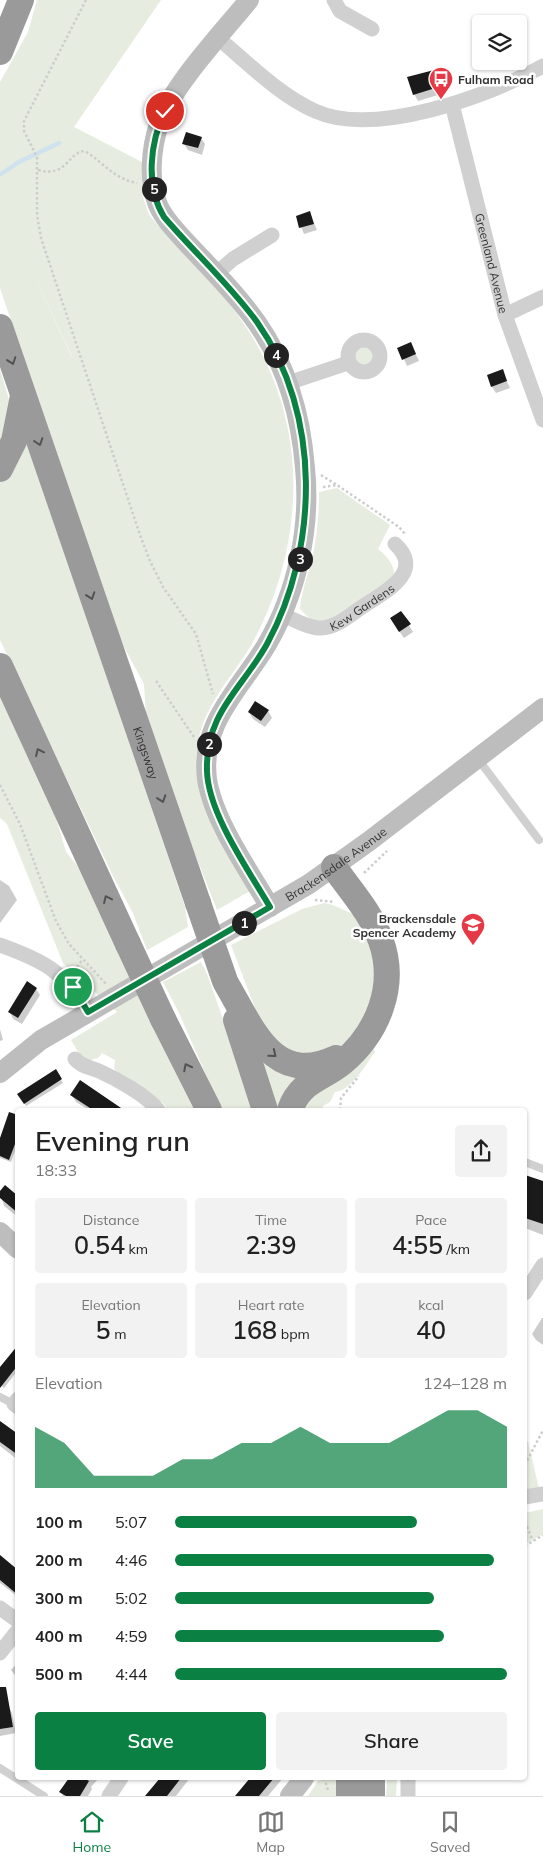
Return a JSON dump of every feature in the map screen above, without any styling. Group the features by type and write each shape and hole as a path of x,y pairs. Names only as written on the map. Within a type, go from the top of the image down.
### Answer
{"highway":[{"path":"0,52 21,0"},
{"name":"Kingsway","path":"0,327 226,983 264,1108"},
{"path":"0,469 14,440 24,396"},
{"path":"0,666 163,1019 208,1108"},
{"path":"291,1108 299,1092 310,1082 336,1068 368,1035 380,1012 385,994 386,967 384,953 376,930 334,867"},
{"path":"226,983 257,1037 271,1053 280,1059 296,1065 314,1066 350,1054"},
{"path":"339,1795 348,1780"},
{"path":"372,1780 372,1796"}],"street":[{"path":"249,0 183,82 159,123 153,148 153,187 157,204 164,217 257,323 277,357 288,383 300,430 307,490 299,560 281,614 266,646 219,713 212,730 208,757 207,778 215,808 270,907"},
{"path":"334,0 340,11 372,29"},
{"path":"218,38 288,96 316,112 340,119 363,120 398,117 452,104 505,84 543,66"},
{"name":"Greenland Avenue","path":"452,104 505,315 543,420"},
{"path":"216,274 233,259 272,235"},
{"path":"505,315 543,297"},
{"path":"288,383 348,363"},
{"name":"Kew Gardens","path":"281,614 320,628 338,623 399,580 406,566 406,559 402,550 395,544"},
{"name":"Brackensdale Avenue","path":"0,1073 26,1051 88,1012 270,907 334,867 543,708"},
{"path":"0,945 28,956 55,971 73,987 88,1012"},
{"path":"75,1058 80,1064 104,1065 144,1096 156,1108"},
{"path":"0,1232 15,1246"},
{"path":"527,1290 543,1265"},
{"path":"527,1497 543,1494"},
{"path":"0,1608 15,1619"},
{"path":"0,1653 15,1634"},
{"path":"109,1796 120,1780"},
{"path":"290,1796 302,1780"},
{"path":"408,1780 408,1796"}],"lane":[{"path":"477,757 538,840"},
{"path":"527,1163 543,1168"},
{"path":"0,1397 15,1404"},
{"path":"0,1768 15,1778"},
{"path":"19,1780 44,1796"}],"path":[{"path":"86,0 24,121 24,131 36,154 38,170 37,215 46,256 143,544 163,586 196,634 219,713"},
{"path":"38,170 55,171 65,166 80,152 85,151 119,178 153,187"},
{"path":"307,490 337,485 406,532 395,544"},
{"path":"156,682 208,757"},
{"path":"0,785 20,824 56,921 69,944 108,987"},
{"path":"361,876 387,850"},
{"path":"527,1462 543,1430"},
{"path":"527,1527 533,1541"},
{"path":"527,1545 543,1535"},
{"path":"326,1780 339,1795"}],"shaded area":[{"path":"37,0 161,0 74,127 142,162 142,194 149,215 214,285 248,330 268,366 282,404 290,444 293,484 291,524 284,563 271,602 254,640 219,692 204,720 198,750 198,770 202,785 250,891 217,910 147,732 144,684 116,632 0,288 0,82 28,32","holes":["19,244 72,356 72,357"]},
{"path":"363,346 370,349 373,356 370,363 363,366 356,363 353,356 356,349"},
{"path":"0,369 10,403 0,448"},
{"path":"27,440 185,907 188,927 147,950 133,913 113,876 0,640 0,479"},
{"path":"337,488 390,525 378,549 385,555 393,567 395,576 348,610 328,620 317,621 300,609 315,542 319,492"},
{"path":"0,692 54,811 66,852 96,888 194,1108 166,1108 164,1104 119,1075 114,1068 115,1060 102,1053 98,1058 84,1062 71,1040 117,1012 63,963 7,824 0,818"},
{"path":"324,903 355,915 365,932 375,961 372,1006 345,1045 312,1061 266,1037 231,945 302,909"},
{"path":"201,962 206,971 254,1108 220,1108 180,1015 163,982"},
{"path":"256,1044 304,1072 286,1105 273,1108"},
{"path":"372,1044 375,1052 363,1070 347,1087 335,1092 330,1102 323,1106 323,1108 297,1108"},
{"path":"528,1441 539,1489 527,1492"},
{"path":"543,1509 543,1534 527,1543 527,1513"},
{"path":"319,1780 339,1780 339,1796 308,1796"},
{"path":"387,1780 397,1780 396,1796 386,1796"}],"building":[{"path":"438,69 442,86 413,95 407,77"},
{"path":"186,132 202,137 198,148 182,144"},
{"path":"310,211 314,224 299,228 296,216"},
{"path":"411,342 416,354 402,360 397,348"},
{"path":"503,369 507,381 491,387 487,375"},
{"path":"401,611 411,624 399,632 390,618"},
{"path":"255,701 269,710 261,721 248,712"},
{"path":"27,981 37,988 18,1018 8,1012"},
{"path":"56,1069 62,1079 24,1104 17,1094"},
{"path":"80,1080 121,1108 90,1108 70,1095"},
{"path":"9,1112 15,1114 15,1144 9,1160 0,1156 0,1138"},
{"path":"527,1176 543,1181 543,1224 527,1219"},
{"path":"5,1185 15,1193 15,1210 0,1198 0,1191"},
{"path":"15,1349 15,1369 0,1388 0,1367"},
{"path":"0,1421 15,1432 15,1453 0,1442"},
{"path":"0,1555 15,1568 15,1592 0,1580"},
{"path":"0,1687 6,1687 13,1727 0,1729"},
{"path":"68,1780 89,1781 80,1796 66,1796 59,1792"},
{"path":"158,1780 179,1780 167,1796 145,1796"},
{"path":"248,1780 272,1780 259,1796 235,1796"}],"waterway":[{"path":"1,174 19,162 59,143"}],"place":[{"name":"Fulham Road","path":"441,100"},
{"name":"Brackensdale Spencer Academy","path":"473,946"}],"route":[{"path":"73,987 88,1012 270,907 215,808 207,778 207,765 212,730 219,713 266,646 292,585 299,560 307,501 304,460 300,430 288,383 284,370 267,339 247,310 164,217 157,204 153,183 153,148 159,123 165,111"}]}
